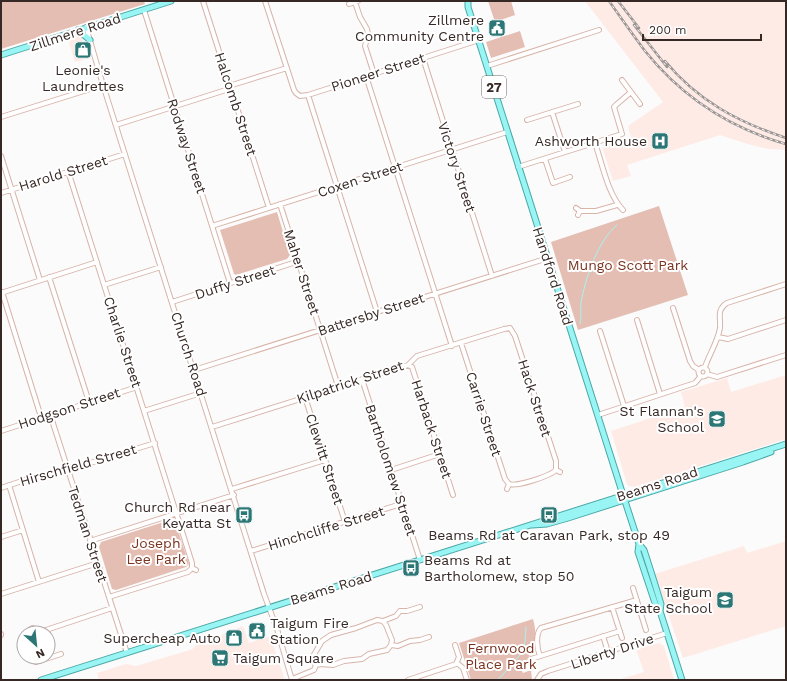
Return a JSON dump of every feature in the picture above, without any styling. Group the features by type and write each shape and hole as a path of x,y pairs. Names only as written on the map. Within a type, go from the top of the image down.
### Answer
{"main road":[{"name":"Zillmere Road","path":"1,55 171,1"},
{"name":"Handford Road","path":"464,1 468,4 518,167 623,495 639,544 644,550 653,578 661,604 660,611 682,680"},
{"path":"78,30 90,40"},
{"name":"Beams Road","path":"41,680 529,526 540,521 786,445"},
{"name":"Beams Road","path":"529,526 552,523 625,500 743,462 786,445"}],"street":[{"name":"Halcomb Street","path":"203,1 269,208"},
{"path":"116,125 229,89 232,85 287,68 265,1"},
{"path":"349,4 357,1 360,17 367,29 368,34 365,46 374,74"},
{"name":"Rodway Street","path":"144,10 230,283"},
{"name":"Church Road","path":"86,27 103,85 292,679"},
{"path":"487,66 599,30"},
{"name":"Pioneer Street","path":"287,68 295,92 300,96 308,95 479,40"},
{"name":"Victory Street","path":"423,58 492,276"},
{"path":"366,76 452,346"},
{"path":"622,80 640,104"},
{"path":"1,117 103,85"},
{"path":"518,167 622,134 614,107 631,92"},
{"path":"308,95 377,312"},
{"path":"527,120 578,104"},
{"path":"552,112 565,152"},
{"name":"Coxen Street","path":"212,226 507,132"},
{"path":"595,143 610,190 617,205 623,210"},
{"name":"Harold Street","path":"1,193 125,154"},
{"path":"1,156 40,280"},
{"path":"545,159 553,183 570,177"},
{"name":"Charlie Street","path":"68,172 194,569 108,597"},
{"name":"Maher Street","path":"280,204 338,386"},
{"path":"578,211 596,211 617,205"},
{"name":"Battersby Street","path":"194,370 548,258"},
{"name":"Duffy Street","path":"172,302 299,261"},
{"path":"41,417 2,292 97,262"},
{"path":"104,285 161,267"},
{"path":"49,277 89,402"},
{"path":"699,370 705,367 718,337 720,324 719,313 723,305 786,284"},
{"path":"673,308 690,361 693,366 699,370 701,376"},
{"path":"637,320 660,394"},
{"path":"718,337 728,339 786,320"},
{"name":"Kilpatrick Street","path":"212,427 408,365 417,356 510,328"},
{"name":"Hack Street","path":"509,484 516,485 558,471 515,336 510,328"},
{"path":"600,331 624,406"},
{"name":"Carrie Street","path":"461,343 505,479 509,484"},
{"path":"598,415 695,383 701,376 705,376 707,374 717,377 786,356"},
{"name":"Harback Street","path":"408,365 412,368 453,495"},
{"path":"705,367 708,370 707,374"},
{"name":"Bartholomew Street","path":"362,379 420,560"},
{"name":"Hodgson Street","path":"1,431 137,387"},
{"path":"144,411 201,393"},
{"name":"Clewitt Street","path":"305,397 345,522"},
{"name":"Tedman Street","path":"50,414 127,653"},
{"name":"Hirschfield Street","path":"1,488 34,477 68,470 154,443"},
{"path":"391,470 440,454"},
{"path":"232,489 325,460"},
{"path":"507,489 509,484"},
{"path":"9,485 39,582"},
{"path":"90,541 234,495"},
{"name":"Hinchcliffe Street","path":"251,551 401,504"},
{"path":"1,537 23,530"},
{"path":"1,594 98,563"},
{"path":"633,588 646,630"},
{"path":"540,656 538,632 541,628 637,600"},
{"path":"316,665 312,658 326,638 369,622 377,620 383,621 396,616 400,611 407,611 420,607"},
{"path":"56,627 112,608"},
{"path":"612,608 622,638"},
{"path":"316,665 333,665 344,661 362,659 373,653 387,650 392,640 383,621"},
{"path":"531,659 620,631"},
{"name":"Liberty Drive","path":"537,680 539,675 544,672 667,633"},
{"path":"603,636 608,652"},
{"path":"391,644 398,646 410,641 429,637"},
{"path":"408,680 457,663 459,657 455,645"},
{"path":"56,655 61,654"},
{"path":"457,663 463,668 467,680"},
{"path":"292,679 310,673 314,670 316,665"}],"shaded area":[{"path":"585,1 786,1 786,150 769,149 751,145 720,135 627,165 631,176 613,181 603,150 604,146 631,137 628,126 663,102"},
{"path":"80,36 89,58 75,62 68,39"},
{"name":"St Flannan's School","path":"786,375 786,439 634,487 627,484 611,431 685,407 681,392 727,378 731,392"},
{"name":"Taigum State School","path":"786,541 786,626 683,658 655,574 744,546 747,553"},
{"name":"Taigum Square","path":"243,626 249,643 270,636 285,680 99,680 97,673 126,664 136,666 190,650 194,648 198,641 204,639 207,645 217,641 219,637 227,632"},
{"path":"659,643 664,646 674,680 617,680 644,672 636,649"}],"green space":[{"path":"1,1 144,1 145,4 1,49"},
{"path":"488,1 511,1 515,15 495,22"},
{"path":"520,31 525,47 491,58 486,42"},
{"name":"Mungo Scott Park","path":"659,206 688,295 578,330 551,242"},
{"path":"277,212 290,255 287,259 236,275 234,274 220,230"},
{"name":"Joseph Lee Park","path":"170,520 175,522 189,564 186,567 116,590 112,589 99,547 101,542"},
{"name":"Fernwood Place Park","path":"533,619 535,626 534,646 521,669 523,673 531,670 532,680 471,680 459,643"}],"waterway":[{"path":"580,324 581,303 593,261 604,240 617,225"},
{"path":"498,680 520,655 525,642 526,627"}],"railway":[{"path":"609,1 659,68 691,96 708,109 727,120 765,137 786,144"},
{"path":"618,1 639,28"},
{"path":"634,25 667,67"},
{"path":"665,61 691,88 705,99 751,125 786,138"}],"place":[{"name":"Zillmere Community Centre","path":"497,28"},
{"name":"Leonie's Laundrettes","path":"83,50"},
{"name":"Ashworth House","path":"660,141"},
{"name":"St Flannan's School","path":"717,419"},
{"name":"Church Rd near Keyatta St","path":"244,515"},
{"name":"Beams Rd at Caravan Park, stop 49","path":"549,515"},
{"name":"Beams Rd at Bartholomew, stop 50","path":"411,568"},
{"name":"Taigum State School","path":"725,600"},
{"name":"Taigum Fire Station","path":"257,631"},
{"name":"Supercheap Auto","path":"234,638"},
{"name":"Taigum Square","path":"220,658"}]}
